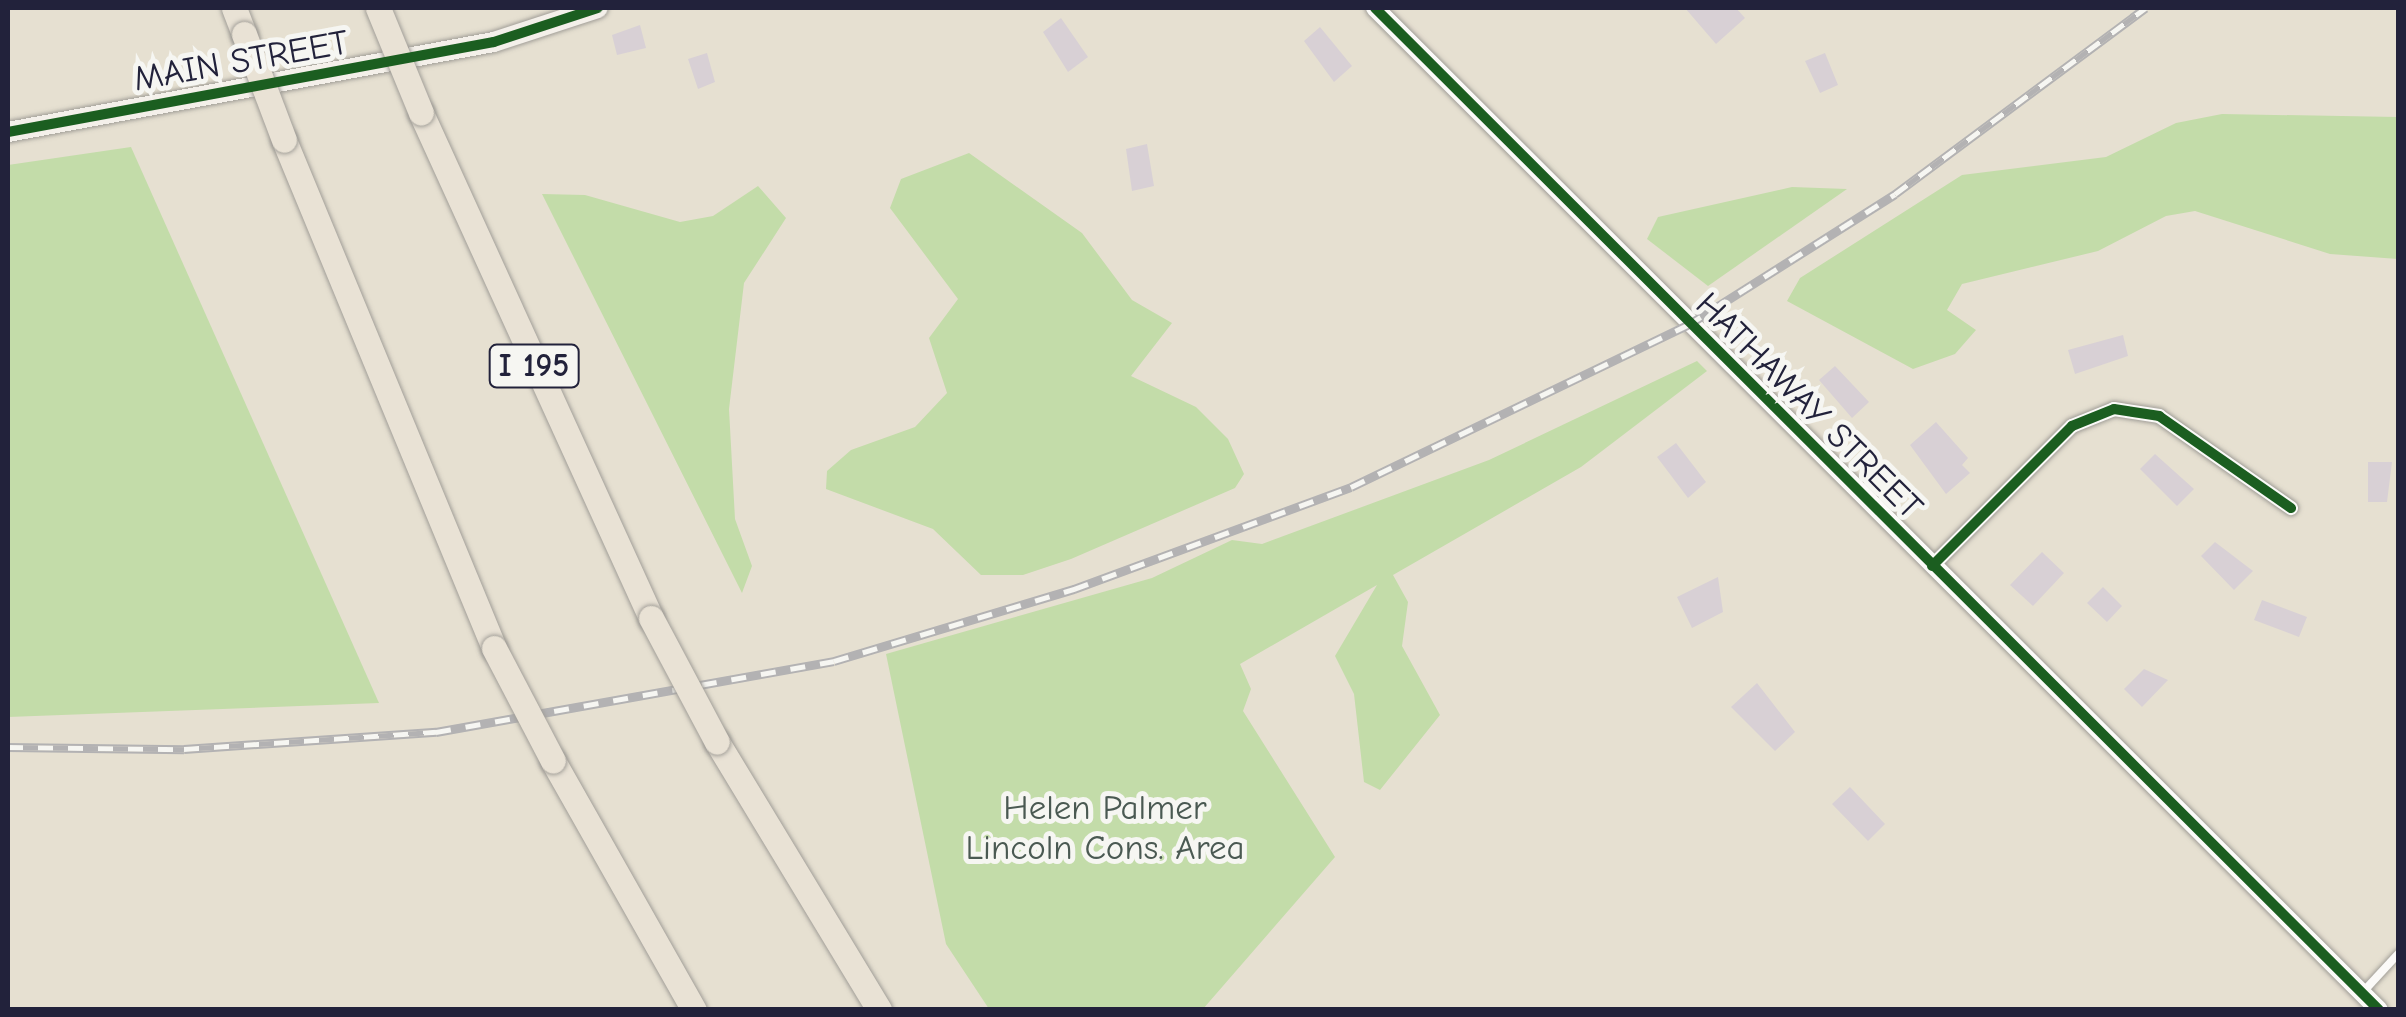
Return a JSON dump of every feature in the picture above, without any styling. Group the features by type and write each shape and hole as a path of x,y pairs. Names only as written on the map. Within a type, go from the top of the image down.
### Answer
{"highway":[{"path":"234,8 284,140 494,648 553,762 694,1010"},
{"name":"I 195","path":"377,8 652,618 717,742 879,1010"}],"main road":[{"name":"MAIN STREET","path":"8,132 494,42 598,8"}],"street":[{"name":"HATHAWAY STREET","path":"1375,8 2379,1010"},
{"path":"1932,566 2072,426 2114,409 2159,416 2291,508"}],"lane":[{"path":"2362,993 2398,954"}],"green space":[{"path":"2222,114 2398,117 2398,259 2330,254 2195,211 2166,216 2098,251 1962,284 1947,310 1976,330 1955,354 1913,369 1787,301 1800,278 1962,175 2106,157 2176,123"},
{"path":"131,147 379,703 8,717 8,165"},
{"path":"969,153 1082,233 1132,300 1172,323 1131,376 1196,407 1228,439 1244,474 1235,488 1071,559 1023,575 981,575 933,529 826,489 827,471 851,450 915,427 947,393 929,338 958,299 890,208 901,179"},
{"path":"758,186 786,218 744,283 729,409 735,519 752,566 742,593 542,194 585,195 680,222 713,216"},
{"path":"1792,187 1847,189 1708,286 1647,239 1658,217"},
{"name":"Helen Palmer Lincoln Cons. Area","path":"1697,361 1707,371 1581,467 1393,575 1408,602 1402,646 1440,715 1380,790 1364,782 1354,694 1335,656 1377,585 1240,664 1251,689 1243,711 1335,857 1203,1009 989,1009 946,944 886,654 1152,578 1232,540 1262,544 1489,460"}],"building":[{"path":"1685,8 1736,8 1745,18 1716,44"},
{"path":"1061,18 1088,57 1068,72 1043,32"},
{"path":"640,25 646,48 617,55 612,35"},
{"path":"1320,27 1352,66 1334,82 1304,41"},
{"path":"707,53 715,82 698,89 688,59"},
{"path":"1825,53 1838,85 1820,93 1805,61"},
{"path":"1147,144 1154,186 1132,191 1126,149"},
{"path":"2123,335 2128,356 2075,374 2068,350"},
{"path":"1835,366 1869,402 1852,418 1819,380"},
{"path":"1936,422 1968,458 1962,465 1970,473 1946,494 1910,445"},
{"path":"1676,443 1706,482 1688,498 1657,457"},
{"path":"2155,454 2194,489 2177,506 2140,469"},
{"path":"2368,462 2392,462 2387,502 2368,502"},
{"path":"2215,542 2253,571 2234,590 2201,556"},
{"path":"2042,552 2064,573 2033,606 2010,585"},
{"path":"1718,577 1723,612 1692,628 1677,597"},
{"path":"2103,587 2122,606 2107,622 2087,603"},
{"path":"2262,600 2307,617 2299,637 2254,620"},
{"path":"2144,669 2168,680 2142,707 2124,689"},
{"path":"1757,683 1795,732 1775,751 1731,707"},
{"path":"1850,787 1885,824 1868,841 1832,804"}],"railway":[{"path":"8,747 184,749 436,732 834,661 1074,589 1351,487 1688,325 1895,194 2145,8"}],"cycle path":[{"path":"8,132 494,42 598,8"},
{"path":"1375,8 2379,1010"},
{"path":"1932,566 2072,426 2114,409 2159,416 2291,508"}]}
